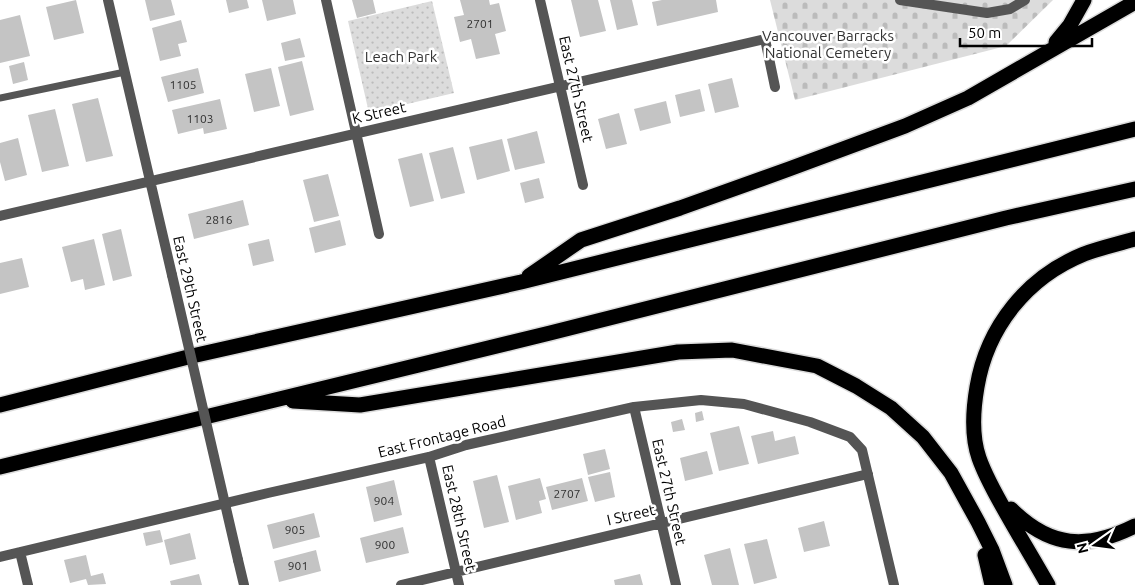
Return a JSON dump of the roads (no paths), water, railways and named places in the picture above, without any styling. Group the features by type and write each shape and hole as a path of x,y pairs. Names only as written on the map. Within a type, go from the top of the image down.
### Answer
{"highway":[{"path":"1047,52 1070,25 1084,0"},
{"path":"521,282 581,240 680,208 905,126 968,98 1135,2"},
{"path":"0,405 192,356 521,282 1135,129"},
{"path":"0,467 279,400 1006,218 1135,189"},
{"path":"1048,585 996,494 979,457 973,429 974,406 980,365 1002,319 1036,282 1057,268 1084,254 1135,239"},
{"path":"279,400 360,406 678,352 732,350 774,356 817,366 856,386 891,408 923,437 951,473 992,550 1005,585"},
{"path":"996,494 1026,524 1048,536 1068,542 1091,541 1114,536 1135,526"},
{"path":"978,522 992,585"}],"street":[{"name":"East 29th Street","path":"108,0 244,585"},
{"path":"326,0 379,234"},
{"name":"East 27th Street","path":"540,0 582,185"},
{"path":"900,0 987,13 1010,8 1025,0"},
{"name":"K Street","path":"0,216 765,39 775,87"},
{"name":"East Frontage Road","path":"0,557 429,457 466,445 634,407 701,400 744,404 810,422 850,437 862,450 894,585"},
{"name":"East 27th Street","path":"634,407 676,585"},
{"name":"East 28th Street","path":"429,457 459,585"},
{"name":"I Street","path":"401,585 868,474"},
{"path":"20,552 28,585"}],"lane":[{"path":"0,98 125,72"}],"park label":[{"name":"Vancouver Barracks National Cemetery","path":"828,44"},
{"name":"Leach Park","path":"401,57"}]}
